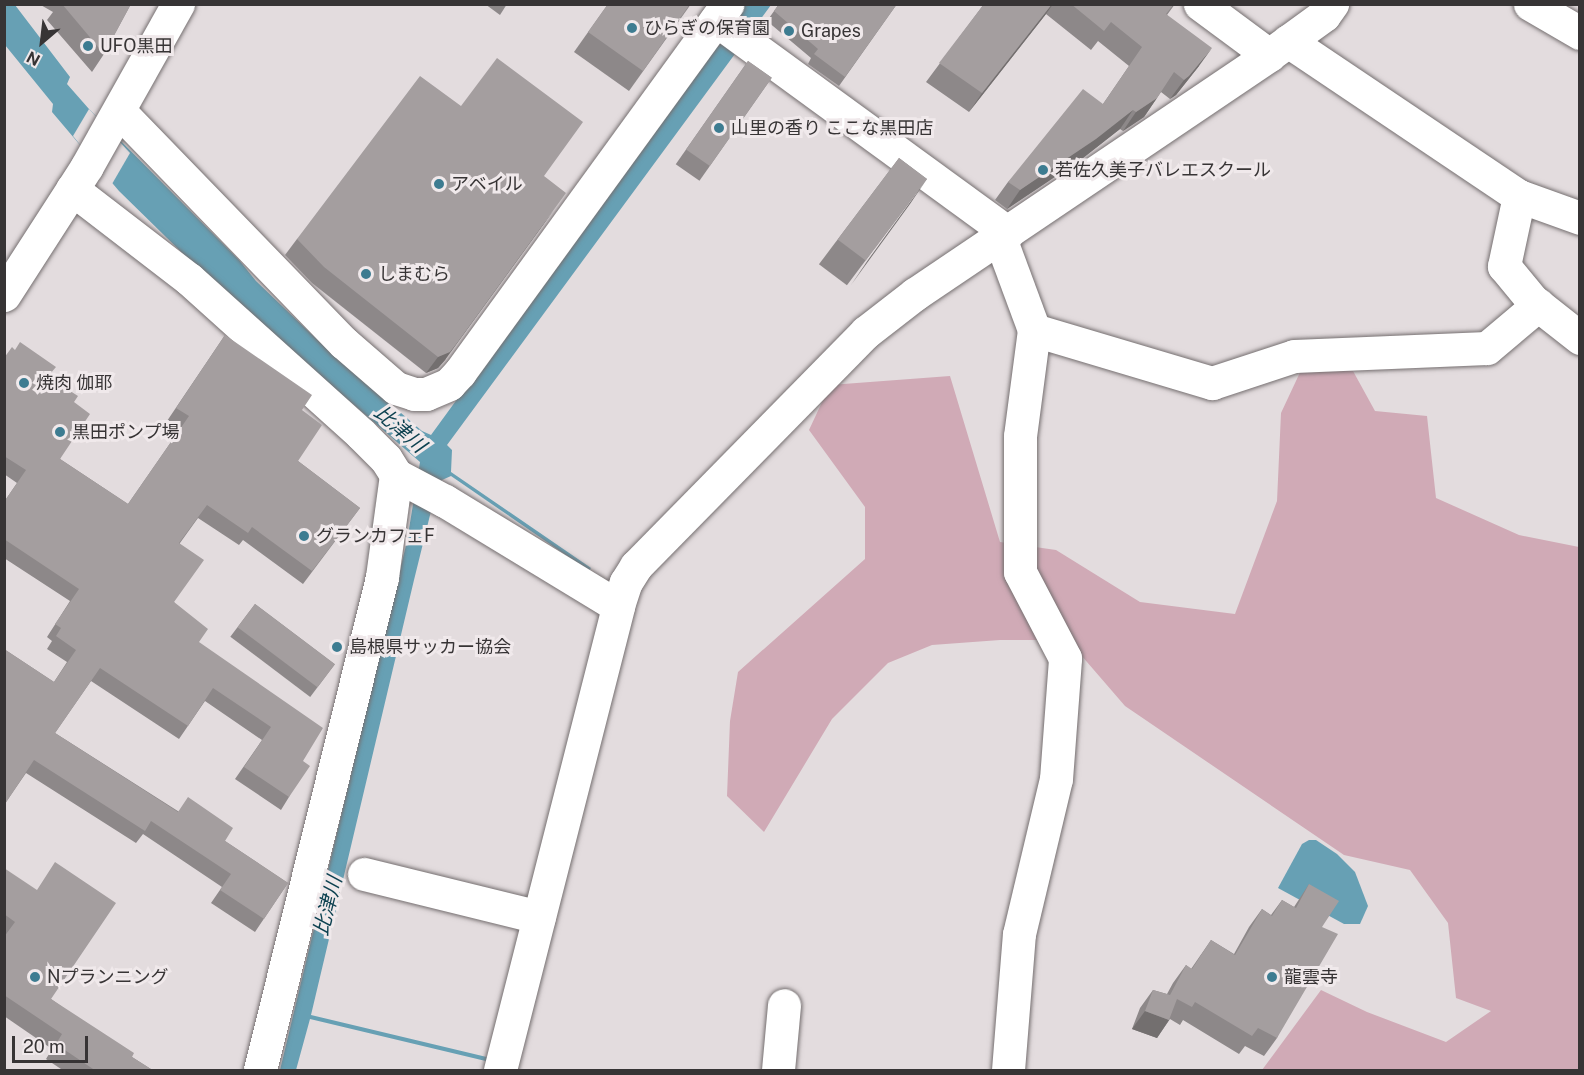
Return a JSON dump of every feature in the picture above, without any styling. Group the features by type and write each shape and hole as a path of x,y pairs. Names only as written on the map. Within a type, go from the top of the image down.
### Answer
{"street":[{"path":"4,295 80,177 178,4"},
{"path":"1200,4 1278,48 1520,196 1580,218"},
{"path":"500,1071 618,606 626,582 636,566 866,332 915,294 1004,236 1278,48 1324,15 1332,4"},
{"path":"1530,4 1580,33"},
{"path":"115,118 344,343 396,387 414,394 426,394 449,384 460,372 728,23 1004,236 1034,330 1020,436 1020,572 1065,658 1056,779 1019,934 1008,1071"},
{"path":"80,177 361,434 403,478 618,606"},
{"path":"1520,196 1504,266 1538,305 1580,338"},
{"path":"1034,330 1212,382 1294,356 1487,348 1538,305"},
{"path":"260,1071 315,838 382,577 403,478"},
{"path":"364,874 539,917"},
{"path":"778,1071 784,1005"}],"shaded area":[{"path":"1303,366 1353,371 1375,411 1427,416 1436,498 1519,535 1579,547 1579,1070 1262,1070 1321,990 1367,1012 1446,1042 1491,1011 1456,998 1448,923 1410,870 1344,855 1125,706 1068,640 1000,640 932,645 888,663 832,719 764,832 727,796 730,721 738,672 865,559 865,507 809,430 830,385 950,376 1000,542 1056,550 1140,602 1235,614 1277,501 1281,413"}],"water":[{"name":"比津川","path":"4,5 15,5 70,77 67,84 239,260 256,281 330,352 422,431 431,435 744,5 771,5 447,445 452,450 451,472 591,568 589,571 451,476 442,480 433,503 414,580 311,1015 495,1059 494,1063 310,1019 296,1070 280,1070 407,541 420,462 216,286 119,191 52,112 53,104 5,45"},
{"path":"1309,840 1316,840 1337,854 1355,872 1368,906 1360,924 1344,924 1278,888 1302,844"}],"pier":[{"path":"89,109 130,153 112,184 73,136"}],"building":[{"path":"62,4 131,4 104,54"},
{"name":"ひらぎの保育園","path":"608,4 690,4 643,71 588,32"},
{"path":"779,4 897,4 845,77 814,54 818,49 774,11"},
{"path":"984,4 1052,4 982,93 939,63"},
{"path":"1071,4 1174,4 1166,14 1212,48 1184,80 1174,72 1157,98 1136,112 1133,110 1096,139 1020,190 1008,182 1083,89 1103,104 1142,47 1111,22 1104,31"},
{"path":"497,58 583,122 544,176 566,193 450,352 438,357 324,267 297,239 420,76 461,106"},
{"name":"山里の香り ここな黒田店","path":"748,61 772,78 710,166 686,149"},
{"path":"899,158 927,179 866,261 838,239"},
{"path":"225,335 312,395 302,410 322,425 298,461 360,508 312,571 252,527 248,533 207,505 179,543 204,560 174,602 208,629 199,642 323,728 303,761 310,766 289,797 244,767 271,727 213,688 188,726 100,668 55,733 178,812 188,797 233,828 225,841 288,883 264,919 220,890 231,874 151,821 145,831 34,760 4,803 4,649 54,682 76,650 56,636 61,628 55,624 79,589 4,539 4,502 26,470 4,456 4,358 12,347 15,350 20,342 56,367 50,374 57,379 56,382 78,396 74,402 90,414 60,459 128,504 189,416 176,408"},
{"path":"255,604 335,664 317,687 238,627"},
{"path":"55,862 116,903 51,999 134,1053 132,1057 154,1071 96,1071 56,1044 62,1034 4,995 4,937 15,922 4,914 4,868 37,890"},
{"name":"龍雲寺","path":"1309,884 1339,901 1322,927 1338,934 1277,1038 1258,1028 1252,1036 1195,1002 1192,1007 1177,999 1169,1020 1145,1011 1153,990 1170,995 1186,965 1192,969 1211,940 1235,955 1262,909 1272,916 1282,900 1296,908"}],"place":[{"name":"ひらぎの保育園","path":"632,28"},
{"name":"Grapes","path":"789,31"},
{"name":"UFO黒田","path":"88,46"},
{"name":"山里の香り ここな黒田店","path":"719,128"},
{"name":"若佐久美子バレエスクール","path":"1043,170"},
{"name":"アベイル","path":"439,184"},
{"name":"しまむら","path":"366,274"},
{"name":"焼肉 伽耶","path":"24,383"},
{"name":"黒田ポンプ場","path":"60,432"},
{"name":"グランカフェF","path":"304,536"},
{"name":"島根県サッカー協会","path":"337,647"},
{"name":"Nプランニング","path":"35,977"},
{"name":"龍雲寺","path":"1272,977"}]}
